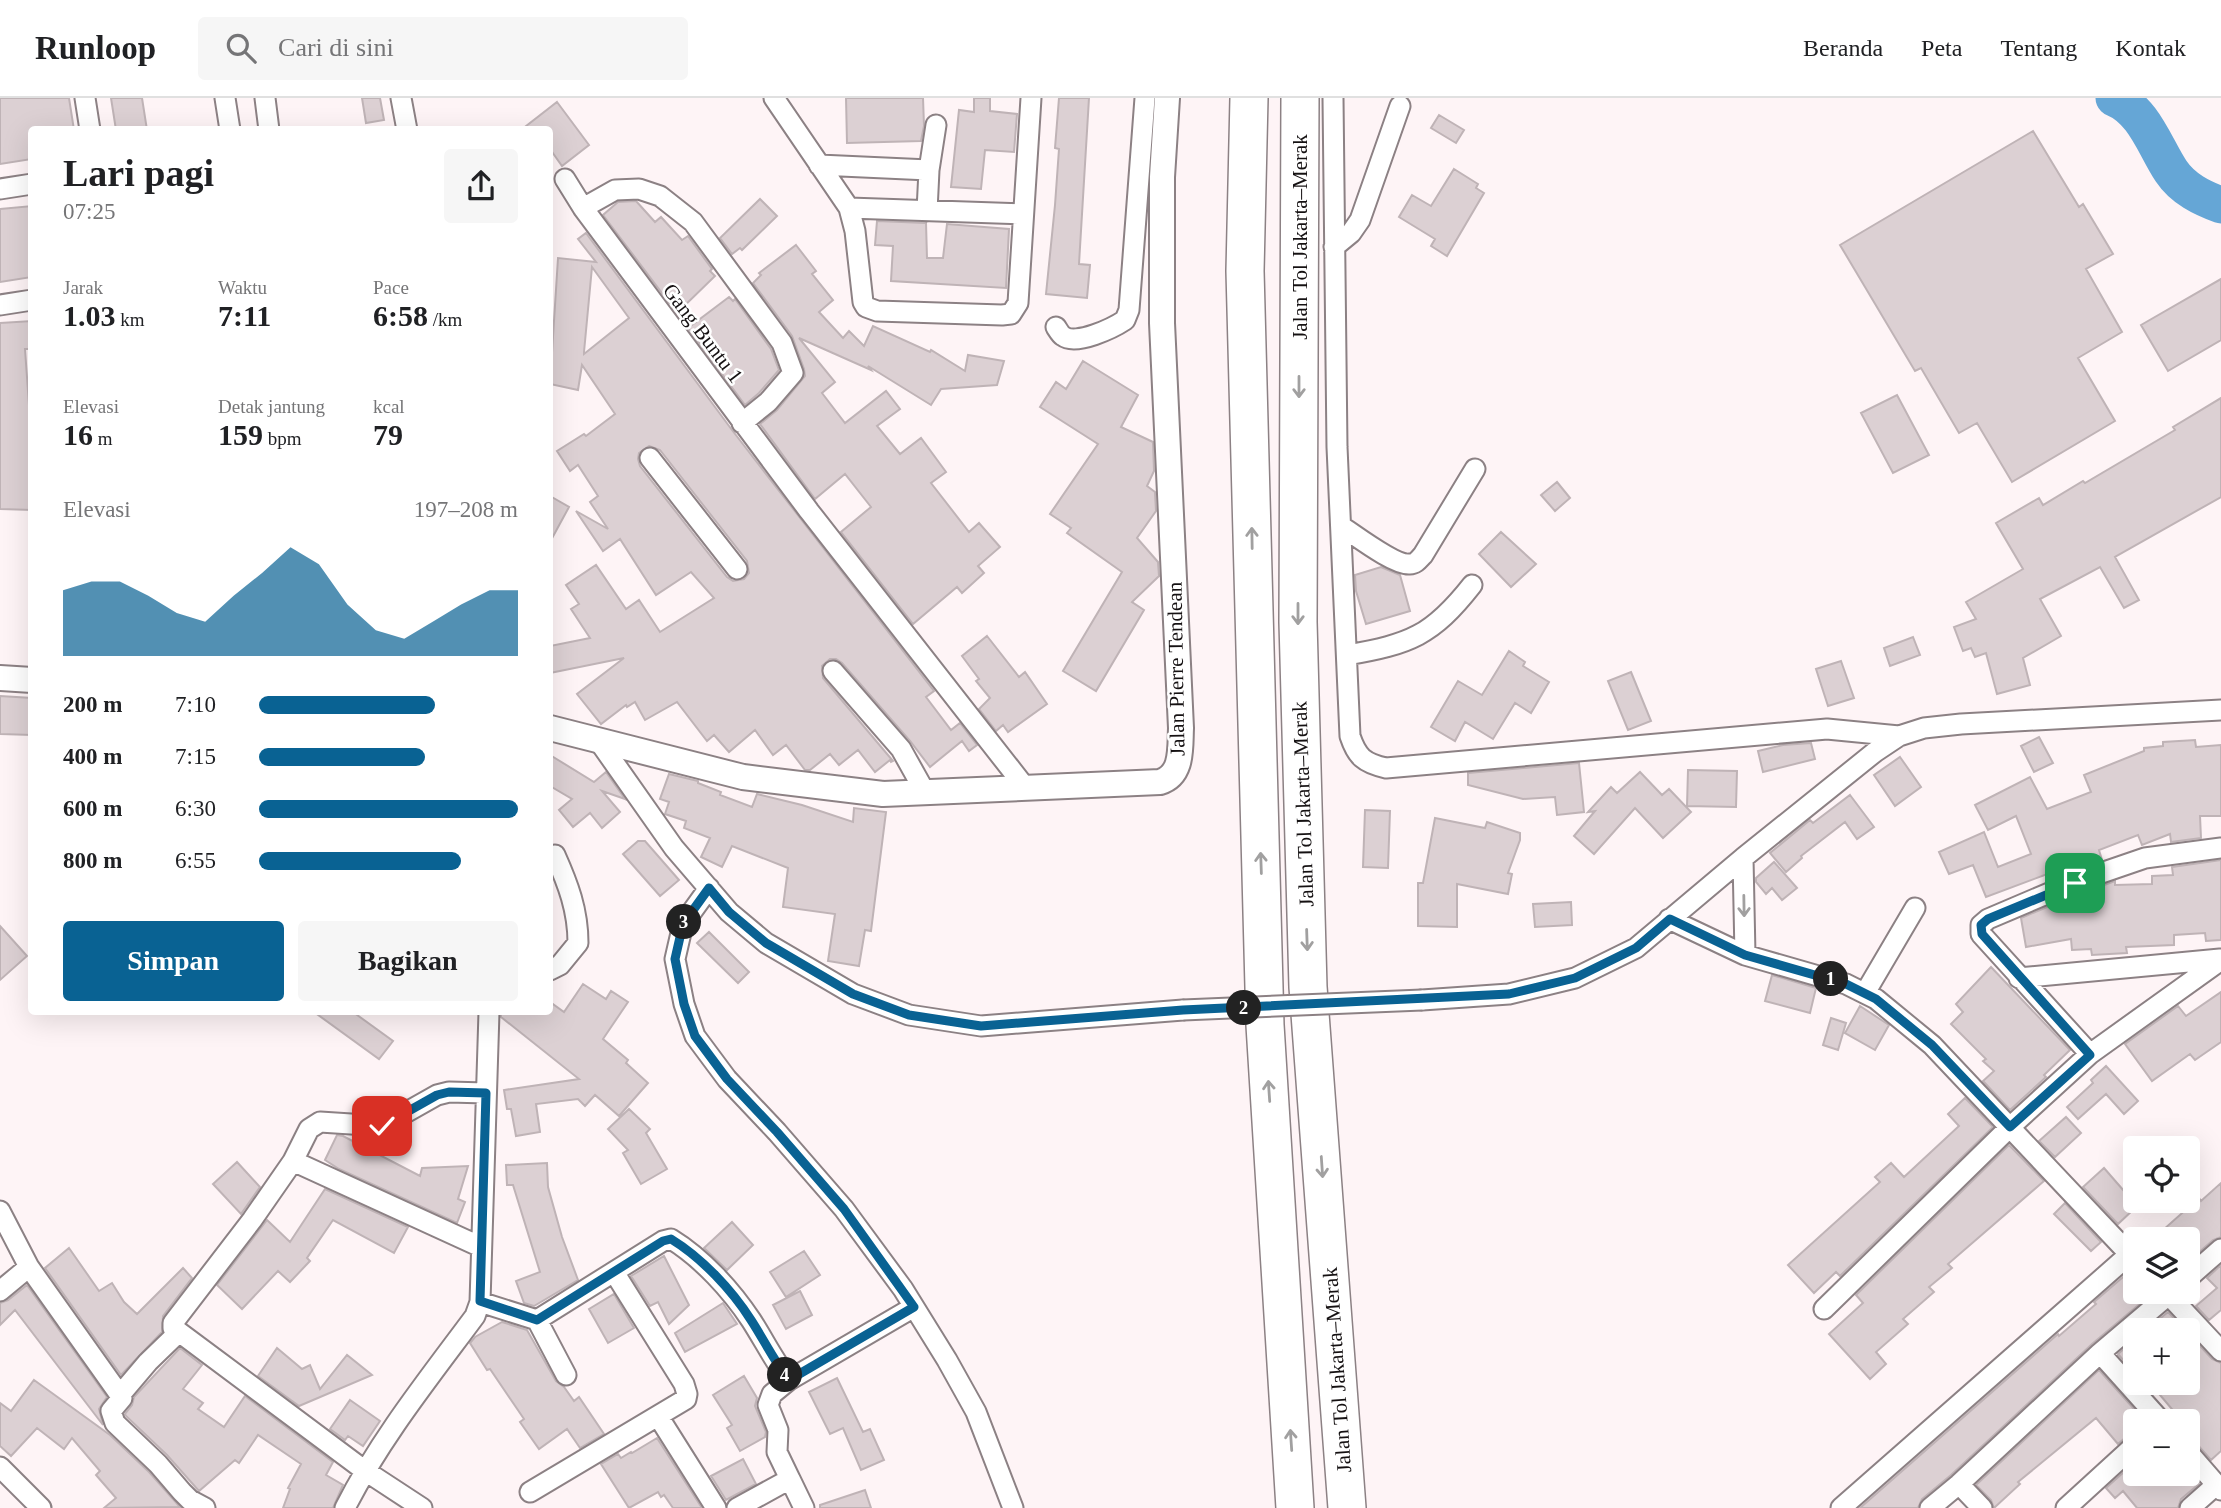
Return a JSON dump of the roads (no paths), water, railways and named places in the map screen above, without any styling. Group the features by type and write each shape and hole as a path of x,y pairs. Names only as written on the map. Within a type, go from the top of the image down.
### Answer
{"highway":[{"name":"Jalan Tol Jakarta–Merak","path":"1249,98 1245,271 1265,1025 1295,1508"},
{"name":"Jalan Tol Jakarta–Merak","path":"1300,98 1298,622 1308,987 1347,1508"}],"street":[{"path":"85,98 89,126"},
{"path":"225,98 229,126"},
{"path":"265,98 268,126"},
{"path":"401,98 406,126"},
{"path":"774,98 849,208 855,231 863,302 866,307 877,311 1011,314 1017,303 1031,98"},
{"path":"1056,327 1063,337 1086,337 1125,320 1129,310 1145,98"},
{"name":"Jalan Pierre Tendean","path":"553,729 743,777 883,794 1167,780 1177,767 1181,728 1162,323 1162,177 1167,98"},
{"path":"1333,98 1337,447 1350,736 1355,752 1370,764 1386,768 1827,729 1899,736"},
{"path":"1334,247 1351,233 1360,220 1400,106"},
{"path":"927,211 929,170 936,125"},
{"path":"819,165 929,170"},
{"name":"Gang Buntu 1","path":"565,179 583,208 742,423 1025,787"},
{"path":"0,189 28,185"},
{"path":"583,208 615,190 639,189 660,196 693,222 782,343 793,373 768,402 742,423"},
{"path":"1334,208 1354,210 1364,206"},
{"path":"849,208 1023,214"},
{"path":"0,305 28,301"},
{"path":"650,458 737,569"},
{"path":"1341,526 1388,556 1406,565 1414,564 1423,555 1475,469"},
{"path":"1347,655 1384,649 1429,631 1455,607 1472,585"},
{"path":"833,671 901,749 925,792"},
{"path":"0,678 28,680"},
{"path":"598,740 674,848 729,912 766,943 853,994 909,1015 981,1026 1183,1010 1509,994 1575,978 1636,948 1743,858 1875,752 1899,736 1924,729 1961,724 2221,710"},
{"path":"2090,1055 1982,934 1981,925 1988,919 2075,883 2145,858 2221,848"},
{"path":"553,968 560,965 578,943 578,921 570,888 555,855"},
{"path":"1743,858 1745,955"},
{"path":"709,888 683,924 675,959 684,1004 695,1036 727,1079 844,1209 914,1307 975,1412 1013,1508"},
{"path":"1865,993 1915,908"},
{"path":"1670,919 1745,955 1846,984 1865,993 1901,1018 1932,1045 2123,1248"},
{"path":"2020,978 2221,959"},
{"path":"1824,1309 2010,1127 2090,1055 2221,959"},
{"path":"345,1508 364,1470 416,1394 475,1316 480,1301 489,1015"},
{"path":"422,1508 364,1470 173,1328 176,1318 252,1220 293,1161 309,1129 320,1122 382,1126 437,1095 449,1092 486,1093"},
{"path":"293,1161 481,1247"},
{"path":"0,1211 29,1267 120,1395 121,1401 111,1411 115,1423 158,1464 190,1500 205,1508"},
{"path":"537,1320 663,1241 671,1239 706,1268 741,1305 771,1356 789,1380"},
{"path":"2200,1268 2221,1250"},
{"path":"1841,1508 2123,1252"},
{"path":"0,1291 29,1267"},
{"path":"530,1492 682,1403 687,1394 674,1367 614,1272"},
{"path":"480,1301 537,1320 566,1375"},
{"path":"1930,1508 2156,1304"},
{"path":"2179,1304 2221,1351"},
{"path":"804,1508 777,1452 778,1430 768,1405 772,1394 789,1380 914,1307"},
{"path":"120,1395 148,1362 179,1332"},
{"path":"2100,1353 2150,1409"},
{"path":"658,1416 716,1508"},
{"path":"2066,1508 2123,1456"},
{"path":"2190,1508 2218,1487 2200,1466"},
{"path":"0,1467 41,1508"},
{"path":"737,1508 790,1479"},
{"path":"1959,1484 1982,1508"}],"waterway":[{"path":"2114,98 2141,120 2181,183 2200,196 2221,205"}]}
